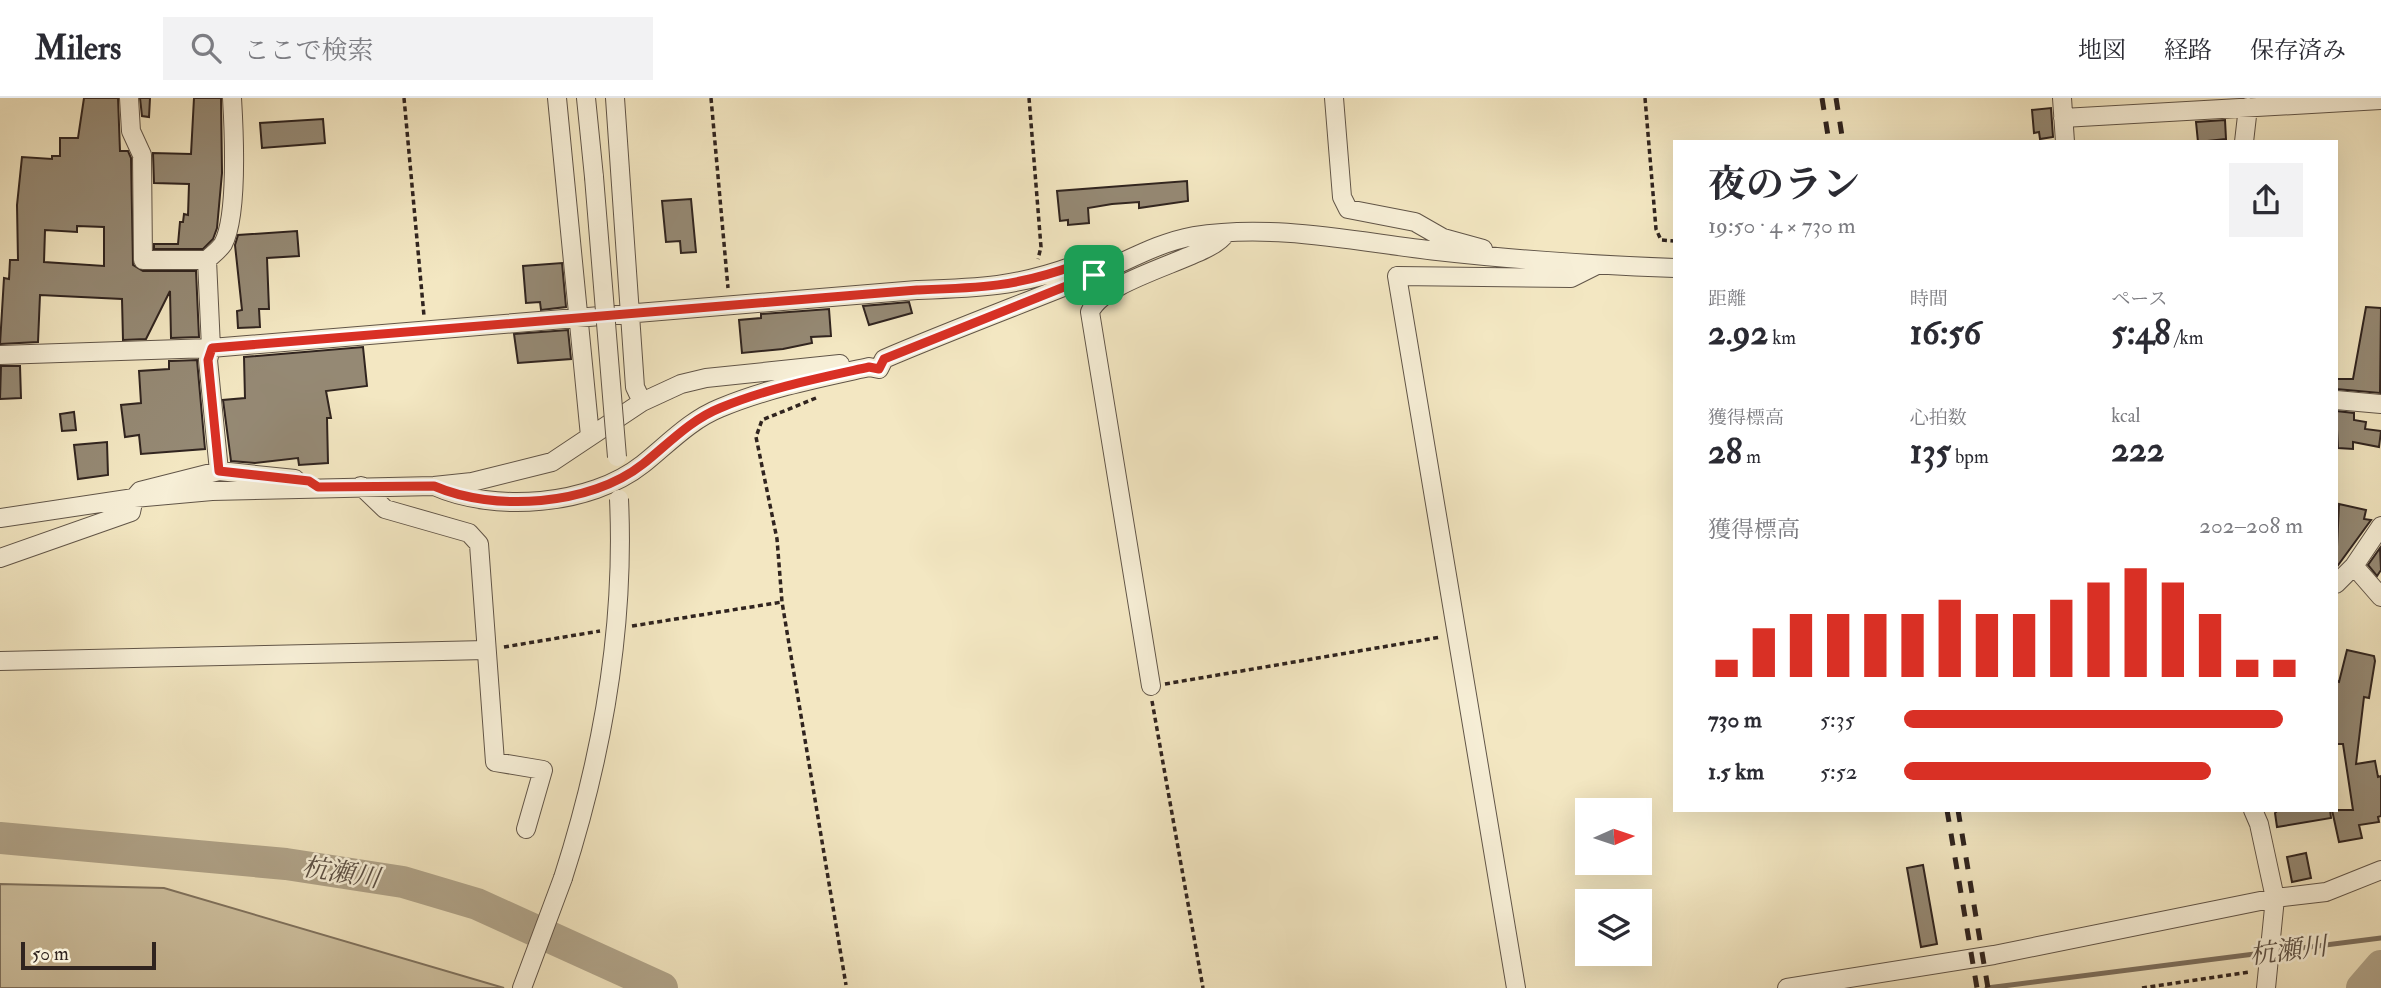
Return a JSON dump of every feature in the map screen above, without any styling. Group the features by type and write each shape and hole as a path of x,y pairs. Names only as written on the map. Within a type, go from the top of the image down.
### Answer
{"street":[{"path":"129,98 131,131 142,155 143,260 208,260"},
{"path":"219,471 208,360 212,348 208,260 222,245 227,231 235,156 232,98"},
{"path":"557,98 590,436"},
{"path":"522,988 575,841 603,734 617,644 622,561 619,480 586,98"},
{"path":"615,98 635,387 642,402"},
{"path":"1334,98 1342,197 1348,209 1415,222 1443,238 1479,245 1493,258"},
{"path":"2062,98 2065,140"},
{"path":"2063,118 2224,103 2248,107 2381,100"},
{"path":"2244,140 2248,107"},
{"path":"0,518 134,498 212,491 434,486 511,475 552,462 666,389 706,378 884,359 1094,275 1127,257 1171,241 1225,234 1286,231 1493,258 1595,266 1673,268"},
{"path":"1152,686 1090,312 1098,299 1171,261 1209,247 1225,234"},
{"path":"0,355 212,348 917,290 991,288 1033,280 1076,265 1094,275"},
{"path":"1516,988 1396,276 1571,278 1595,266"},
{"path":"434,486 449,493 491,498 544,500 583,493 619,480 644,463 663,444 718,409 801,381 869,367 879,369 884,359"},
{"path":"2338,400 2381,404"},
{"path":"0,558 131,512 134,498 140,491 219,471 309,481 318,487"},
{"path":"361,486 385,509 469,533 479,544 495,762 543,770 526,829"},
{"path":"2338,582 2354,566 2381,526"},
{"path":"2354,566 2381,597"},
{"path":"0,661 486,650"},
{"path":"2254,812 2259,824 2275,898 2266,979"},
{"path":"1787,988 1818,986 1994,955 2275,898 2326,892 2381,870"}],"path":[{"path":"404,98 425,331"},
{"path":"711,98 730,306"},
{"path":"1028,98 1041,247 1037,261"},
{"path":"1645,98 1656,229 1661,240 1673,241"},
{"path":"823,395 762,420 756,436 777,538 782,602 846,985"},
{"path":"1203,988 1152,686 1456,635"},
{"path":"2142,988 2266,979"}],"shaded area":[{"path":"0,884 164,888 504,988 0,988"}],"building":[{"path":"84,98 118,98 120,151 128,151 131,158 133,265 143,271 196,271 199,337 171,338 170,291 146,339 123,340 122,299 40,295 38,342 0,344 4,278 9,279 10,260 18,260 17,205 22,157 52,159 52,156 60,156 60,138 78,138","holes":["77,226 104,227 104,266 44,262 45,230 77,232"]},
{"path":"140,98 150,98 149,117 142,116"},
{"path":"194,98 221,98 222,173 217,228 213,239 203,249 154,249 154,244 178,244 180,222 183,222 184,214 188,215 189,184 154,183 153,153 191,154"},
{"path":"2051,108 2053,137 2040,139 2039,132 2034,133 2032,110"},
{"path":"323,119 325,143 262,148 260,123"},
{"path":"2225,120 2226,139 2198,140 2196,122"},
{"path":"1187,181 1188,201 1139,208 1139,202 1112,204 1088,208 1089,223 1068,225 1068,220 1060,221 1057,191"},
{"path":"691,199 696,252 681,253 680,241 666,242 662,201"},
{"path":"297,231 299,256 267,258 269,309 259,309 260,327 238,328 237,311 242,310 235,245 238,235"},
{"path":"562,263 566,307 541,310 540,302 526,303 523,266"},
{"path":"909,302 912,313 869,325 863,306"},
{"path":"2366,307 2381,308 2380,393 2338,389 2338,379 2353,379"},
{"path":"829,309 831,336 811,337 812,343 783,349 742,353 739,320 761,318 761,314"},
{"path":"568,330 571,359 518,363 514,334"},
{"path":"363,347 367,386 326,391 331,418 327,418 328,463 299,465 298,458 255,463 231,461 223,400 245,398 244,357"},
{"path":"197,360 205,449 141,454 139,435 125,437 121,405 141,403 139,371 169,369 169,361"},
{"path":"1,366 20,366 21,398 0,399"},
{"path":"2338,411 2354,413 2354,420 2366,422 2365,429 2381,431 2379,447 2353,442 2353,449 2338,448"},
{"path":"74,412 76,430 62,431 60,414"},
{"path":"107,442 108,475 78,479 74,445"},
{"path":"2339,504 2366,510 2364,519 2371,520 2338,565"},
{"path":"2380,548 2381,570 2377,576 2368,565"},
{"path":"2347,650 2374,656 2369,698 2364,697 2356,764 2375,761 2378,777 2381,776 2381,816 2378,817 2379,822 2359,825 2362,838 2339,842 2332,812 2353,810 2343,744 2338,744 2339,682"},
{"path":"2330,812 2331,818 2277,827 2275,813"},
{"path":"2306,853 2311,878 2292,882 2287,857"},
{"path":"1923,865 1937,944 1921,947 1907,868"}],"waterway":[{"name":"杭瀬川","path":"0,838 286,864 403,882 477,904 662,988"},
{"name":"杭瀬川","path":"1987,988 2381,938"},
{"name":"杭瀬川","path":"2362,988 2381,966"}],"railway":[{"path":"1822,98 1829,140"},
{"path":"1836,98 1843,140"},
{"path":"1947,812 1977,988"},
{"path":"1958,812 1988,988"}],"route":[{"path":"1076,265 1094,275 960,326 884,359 879,369 869,367 801,381 718,409 663,444 644,463 619,480 600,489 563,498 505,500 449,493 434,486 318,487 309,481 219,471 208,360 212,348 917,290 991,288 1033,280 1076,265"}]}
